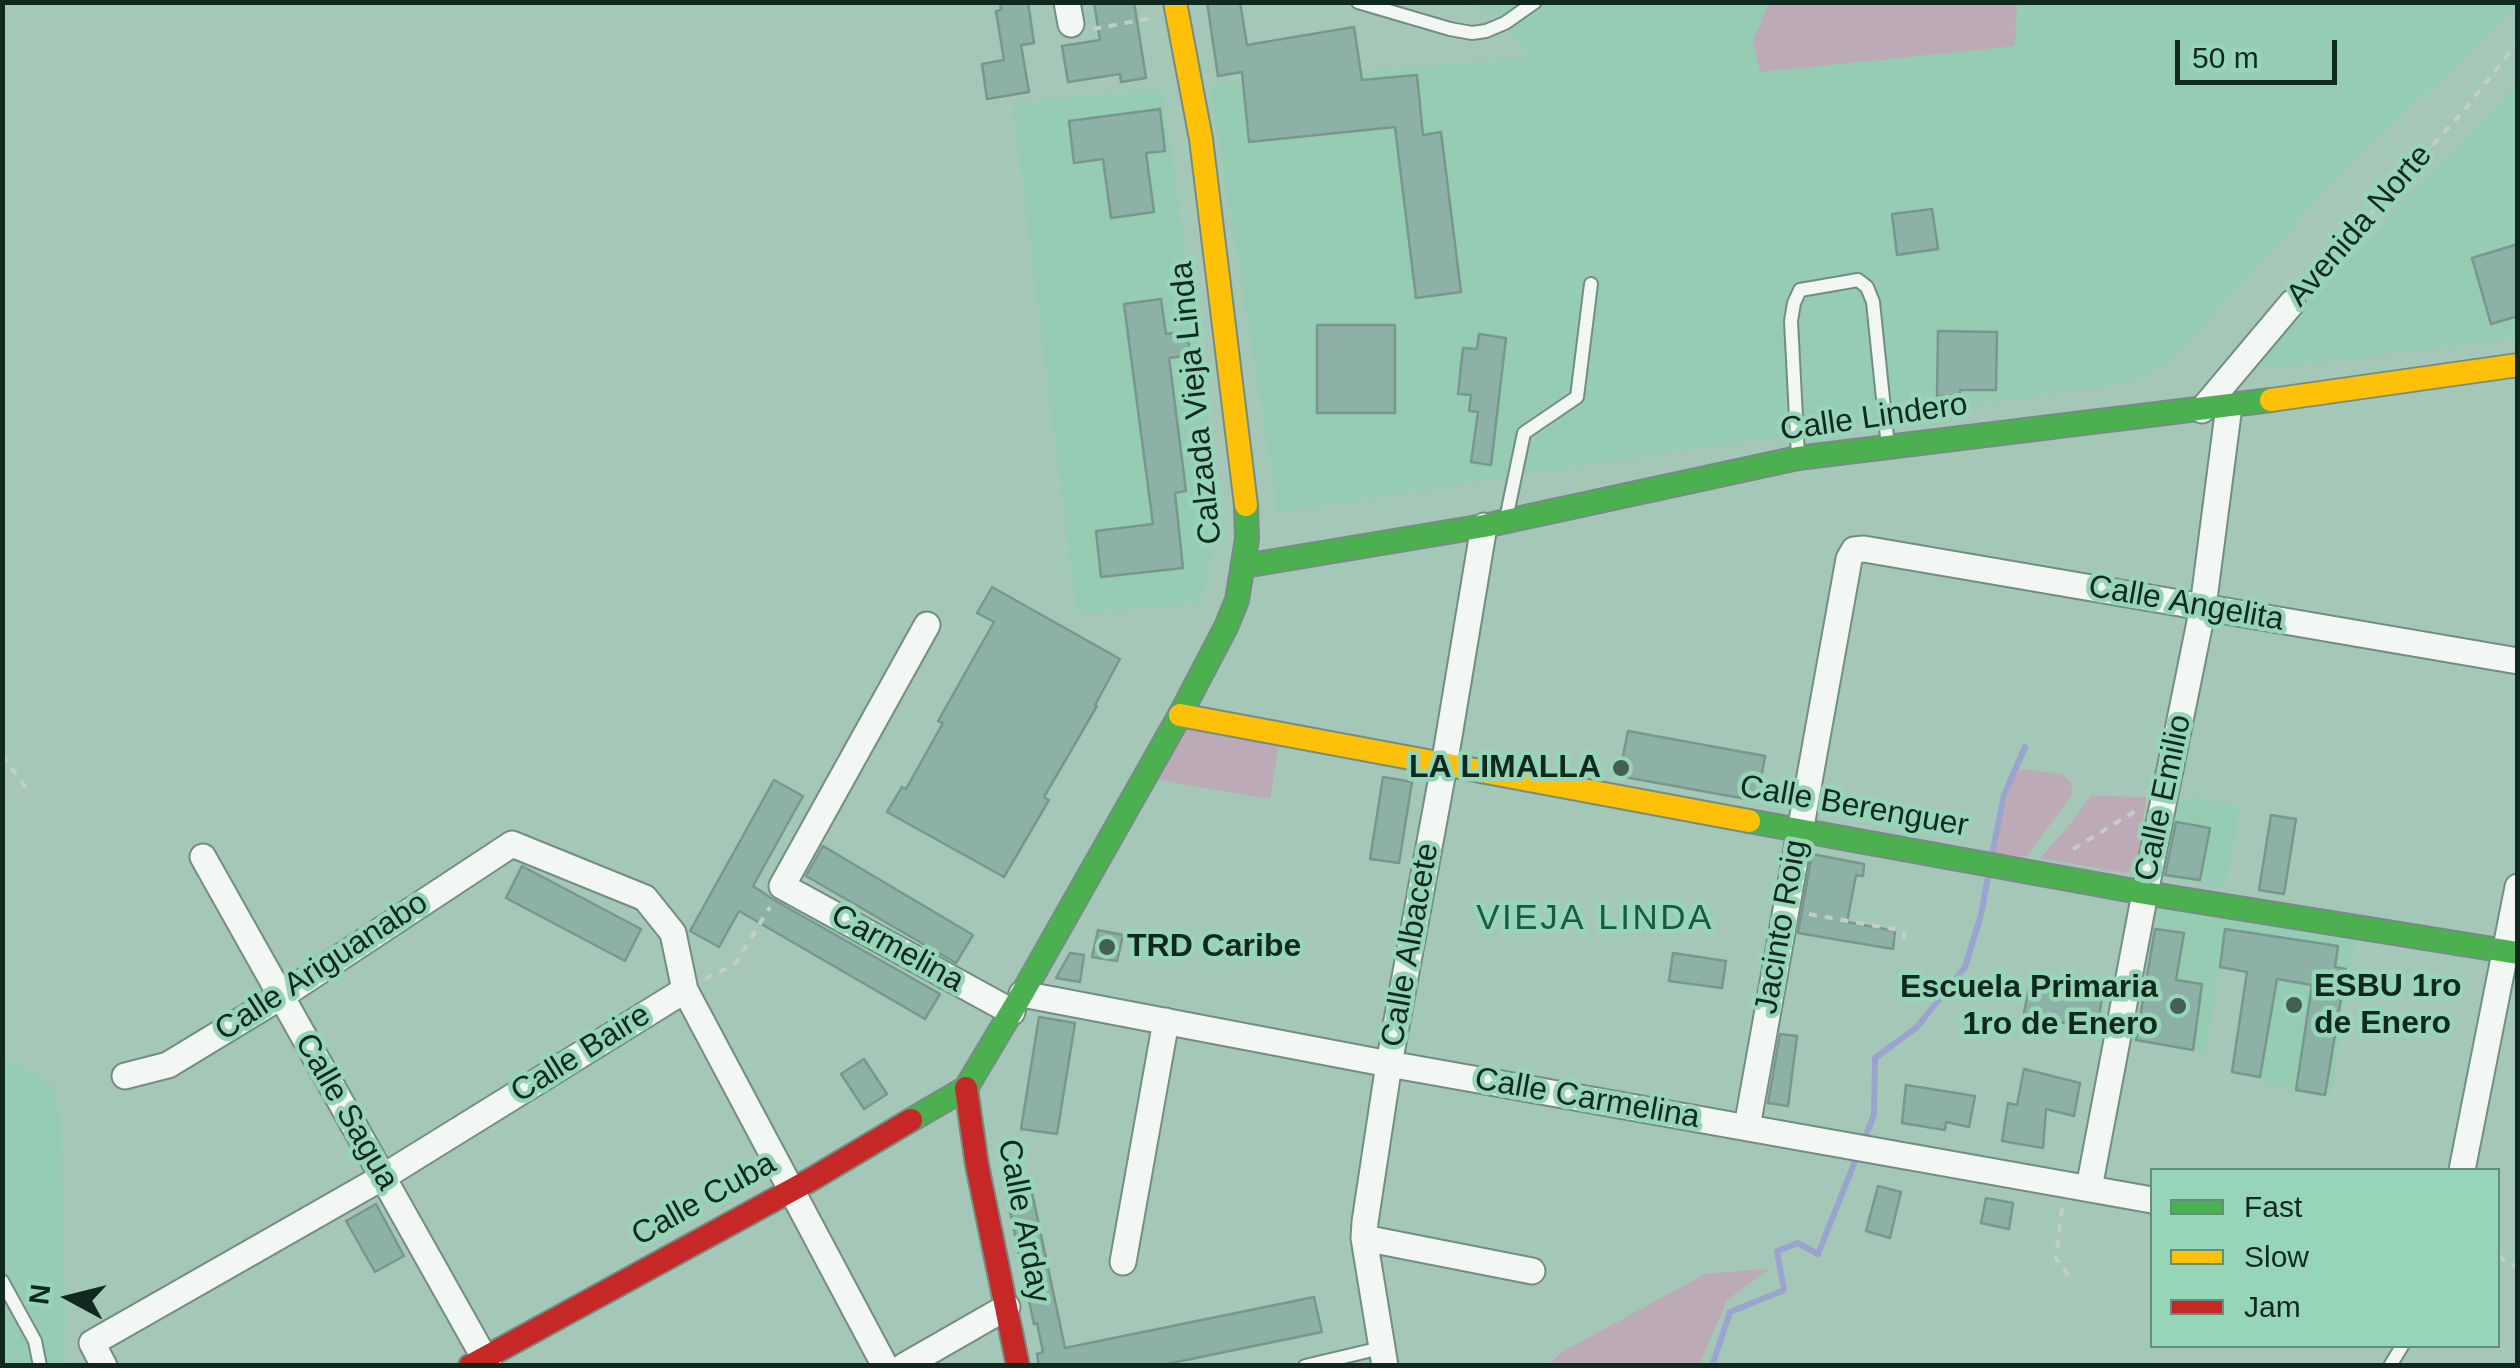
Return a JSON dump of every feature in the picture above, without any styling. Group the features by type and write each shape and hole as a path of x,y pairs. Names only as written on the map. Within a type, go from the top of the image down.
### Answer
{"street":[{"name":"Calzada Vieja Linda","path":"966,1088 1180,714 1226,627 1244,566 1244,488 1200,139 1176,8"},
{"name":"Avenida Norte","path":"2202,410 2292,303"},
{"name":"Calle Lindero","path":"1244,566 1495,524 1798,458 2202,410 2518,365"},
{"name":"Calle Emilio","path":"2077,1186 2145,893 2203,607 2229,406"},
{"name":"Calle Albacete","path":"1383,1357 1364,1238 1365,1222 1389,1064 1444,766 1495,524"},
{"name":"Calle Angelita","path":"1854,550 2518,661"},
{"name":"Jacinto Roig","path":"1747,1128 1848,559 1854,550"},
{"path":"782,886 927,625"},
{"name":"Calle Berenguer","path":"1180,714 2145,893 2511,952"},
{"name":"Calle Ariguanabo","path":"125,1076 168,1065 280,997 512,844 644,898 674,933 685,990"},
{"name":"Calle Sagua","path":"203,857 383,1177 481,1363"},
{"name":"Carmelina","path":"782,886 1017,1003"},
{"path":"2462,1168 2511,952 2518,887"},
{"path":"685,990 886,1366"},
{"name":"Calle Baire","path":"98,1354 685,990"},
{"name":"Calle Carmelina","path":"1017,1003 1166,1022 2150,1200"},
{"path":"1123,1262 1166,1022"},
{"name":"Calle Cuba","path":"481,1363 966,1088"},
{"name":"Calle Arday","path":"966,1088 977,1164 1018,1366"},
{"path":"1364,1238 1532,1271"},
{"path":"904,1366 1008,1307"}],"lane":[{"path":"1358,2 1472,33 1505,23 1535,2"},
{"path":"1798,458 1791,321 1794,303 1800,290 1858,280 1867,287 1873,302 1888,448"},
{"path":"1495,524 1524,433 1577,397 1591,284"},
{"path":"2,1281 35,1340 40,1366"},
{"path":"2390,1366 2400,1349"},
{"path":"1305,1366 1383,1357"}],"path":[{"path":"1069,13 1075,33 1176,8"},
{"name":"Avenida Norte","path":"2292,303 2466,108 2518,42"},
{"path":"2,755 28,792"},
{"path":"2071,850 2145,806"},
{"name":"Calle Baire","path":"685,990 735,964 782,886"},
{"path":"1784,910 1889,928 1904,933 1904,940"},
{"path":"2070,1278 2056,1258 2077,1186"}],"shaded area":[{"path":"1457,3 1769,3 1753,41 2015,46 2017,3 2517,6 2335,180 2172,360 2134,381 1278,512 1210,84 1530,58 1496,13"},
{"path":"1769,3 2017,3 2015,46 1760,72 1753,41"},
{"path":"2517,83 2517,338 2244,371"},
{"path":"1162,89 1221,508 1201,602 1077,614 1012,103"},
{"path":"1181,724 1279,742 1270,799 1154,779"},
{"path":"2023,769 2062,774 2071,782 2073,793 2026,857 1995,853 2009,788"},
{"path":"2091,796 2146,797 2138,862 2127,873 2040,858"},
{"path":"2181,796 2240,806 2225,888 2165,877"},
{"path":"2160,909 2357,939 2330,1099 2232,1072 2246,972 2220,967 2205,1054 2136,1040"},
{"path":"2,1056 55,1086 61,1131 66,1365 3,1365"},
{"path":"1769,1269 1727,1300 1699,1365 1548,1365 1564,1351 1705,1274"}],"building":[{"path":"1000,2 1028,2 1034,43 1021,45 1029,92 987,99 982,64 1004,60 996,11 1001,10"},
{"path":"1094,2 1134,2 1146,78 1121,82 1120,74 1068,82 1062,46 1100,40"},
{"path":"1207,2 1240,2 1247,45 1354,27 1362,80 1417,75 1423,135 1441,132 1461,292 1416,298 1395,127 1249,142 1242,72 1218,76"},
{"path":"1160,109 1165,151 1146,153 1154,212 1111,218 1103,159 1074,163 1069,121"},
{"path":"1932,209 1938,249 1897,255 1892,214"},
{"path":"2518,244 2518,316 2491,324 2472,258"},
{"path":"1161,299 1166,334 1187,331 1190,355 1169,358 1186,491 1175,493 1183,568 1101,577 1096,531 1153,524 1124,304"},
{"path":"1317,325 1395,325 1395,413 1317,413"},
{"path":"1938,331 1997,332 1996,390 1960,390 1960,396 1937,396"},
{"path":"1479,334 1506,338 1491,465 1471,462 1478,412 1469,411 1471,395 1458,394 1463,348 1477,349"},
{"path":"992,587 1120,659 1044,797 1049,800 1004,877 887,812 902,787 906,789 943,723 938,721 994,622 977,613"},
{"path":"1628,731 1765,756 1757,801 1619,776"},
{"path":"1383,777 1412,782 1399,863 1370,859"},
{"path":"774,780 803,796 753,886 940,994 925,1019 739,911 719,947 690,931"},
{"path":"2271,815 2296,819 2284,894 2259,890"},
{"path":"2176,822 2210,828 2200,880 2165,875"},
{"path":"823,846 973,935 956,963 806,876"},
{"path":"1812,854 1864,864 1863,876 1856,875 1847,922 1895,931 1893,949 1798,933"},
{"path":"522,866 641,929 625,961 506,898"},
{"path":"2155,929 2184,933 2176,980 2202,984 2193,1050 2136,1040"},
{"name":"ESBU 1ro de Enero","path":"2225,929 2338,946 2335,967 2346,969 2325,1095 2296,1090 2312,985 2277,979 2260,1077 2232,1072 2247,972 2220,967"},
{"path":"1098,930 1123,935 1117,961 1092,957"},
{"path":"1070,953 1084,955 1080,982 1056,978"},
{"path":"1673,953 1726,961 1722,988 1669,981"},
{"path":"2030,982 2102,997 2097,1031 2024,1013"},
{"path":"1039,1017 1075,1023 1057,1134 1021,1129"},
{"path":"1780,1034 1797,1036 1788,1106 1768,1103"},
{"path":"864,1059 887,1094 864,1109 841,1074"},
{"path":"2024,1069 2080,1083 2074,1116 2046,1109 2043,1148 2002,1141 2008,1103 2017,1105"},
{"path":"1906,1085 1975,1096 1969,1127 1946,1122 1945,1130 1902,1123"},
{"path":"1030,1183 1065,1348 1314,1297 1322,1332 1157,1366 1039,1366 1037,1354 1043,1352 1005,1188"},
{"path":"1878,1186 1901,1192 1890,1238 1866,1231"},
{"path":"1986,1198 2013,1203 2009,1229 1981,1223"},
{"path":"376,1204 404,1256 375,1272 346,1221"}],"waterway":[{"path":"1992,855 2004,795 2025,747"},
{"path":"1863,1142 1874,1115 1875,1058 1917,1027 1965,967 1988,877"},
{"path":"1712,1366 1730,1312 1784,1290 1777,1251 1798,1243 1818,1254 1858,1154"}],"traffic: fast":[{"path":"1244,566 1484,526 1798,458 2271,400"},
{"path":"911,1120 966,1088 1180,715 1237,600 1247,539 1246,505"},
{"path":"1749,821 2145,893 2518,953"}],"traffic: slow":[{"path":"1175,2 1201,139 1246,505"},
{"path":"2271,400 2518,365"},
{"path":"1180,715 1749,821"}],"traffic: jam":[{"path":"966,1088 977,1165 1018,1366"},
{"path":"470,1366 812,1179 911,1120"}],"place":[{"name":"LA LIMALLA","path":"1621,768"},
{"name":"TRD Caribe","path":"1107,947"},
{"name":"ESBU 1ro de Enero","path":"2294,1005"},
{"name":"Escuela Primaria 1ro de Enero","path":"2178,1006"}],"district":[{"name":"VIEJA LINDA","path":"1595,919"}]}
